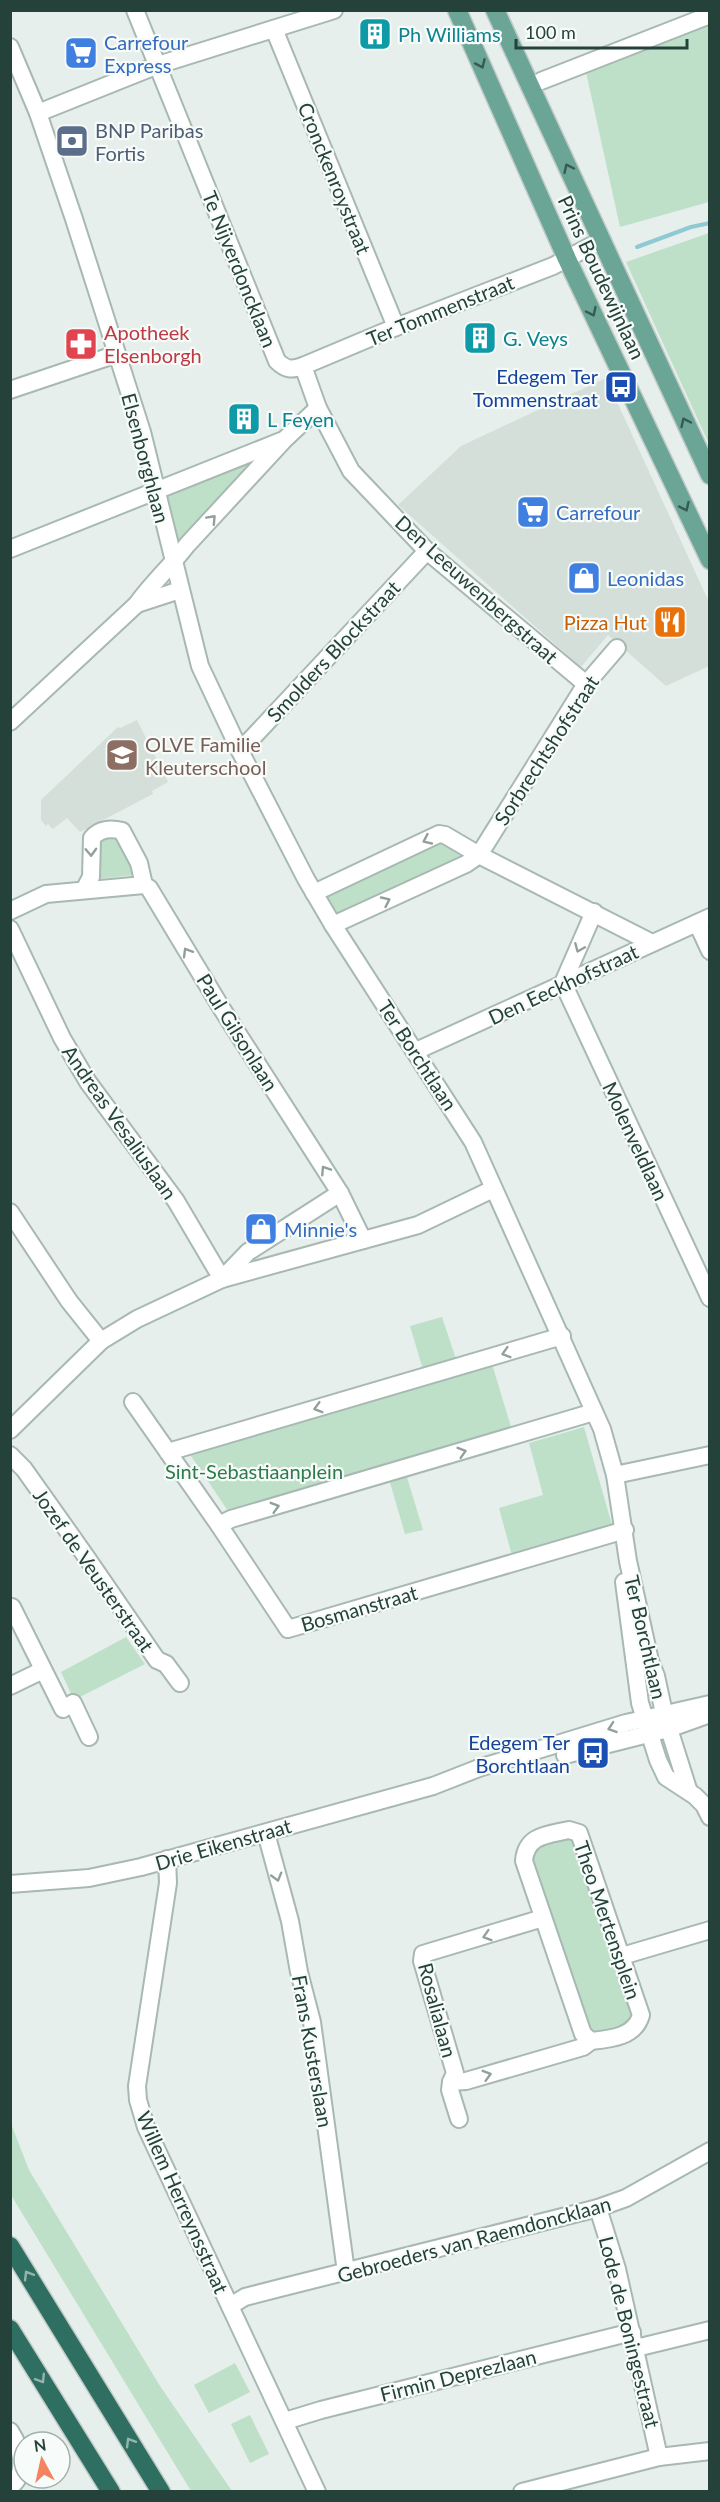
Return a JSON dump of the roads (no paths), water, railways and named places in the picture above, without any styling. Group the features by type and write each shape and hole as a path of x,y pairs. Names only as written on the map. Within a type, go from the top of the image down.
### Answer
{"highway":[{"path":"10,2246 161,2492"},
{"path":"10,2329 111,2492"}],"main road":[{"name":"Prins Boudewijnlaan","path":"457,10 567,259 710,560"},
{"name":"Prins Boudewijnlaan","path":"495,10 710,475"}],"street":[{"name":"Te Nijverdoncklaan","path":"135,10 277,362 292,370 303,366"},
{"path":"38,113 158,65 334,10"},
{"path":"541,81 710,15"},
{"name":"Cronckenroystraat","path":"274,29 396,327"},
{"name":"Elsenborghlaan","path":"10,47 38,113 142,432 174,563"},
{"name":"Ter Tommenstraat","path":"303,366 567,259 602,240"},
{"path":"10,390 117,354"},
{"name":"Den Leeuwenbergstraat","path":"303,366 318,408 351,471 427,550 586,684"},
{"path":"10,722 137,604 148,588 174,563 187,545 284,440 318,408"},
{"path":"10,549 284,440"},
{"name":"Smolders Blockstraat","path":"240,751 427,550"},
{"name":"Ter Borchtlaan","path":"174,563 200,666 240,751 333,925 473,1142 602,1429 615,1475 628,1561 650,1661 688,1790"},
{"path":"137,604 180,590"},
{"name":"Sorbrechtshofstraat","path":"479,855 586,684 617,648"},
{"name":"Paul Gilsonlaan","path":"84,890 92,868 90,844 92,838 95,834 114,829 122,831 140,863 144,885 149,888 222,1009 340,1193 363,1240"},
{"path":"314,893 439,834 445,835 479,855 652,943"},
{"path":"333,925 466,864 479,855"},
{"path":"10,911 46,894 144,885"},
{"path":"563,983 594,912"},
{"path":"703,920 710,951"},
{"name":"Den Eeckhofstraat","path":"416,1051 703,920"},
{"name":"Andreas Vesaliuslaan","path":"10,929 62,1038 83,1073 176,1202 222,1279"},
{"name":"Molenveldlaan","path":"563,983 710,1298"},
{"path":"10,1430 101,1341 137,1319 222,1279 418,1225 493,1189"},
{"path":"222,1279 248,1252 340,1193"},
{"path":"10,1212 69,1301 101,1341"},
{"path":"168,1452 561,1336"},
{"name":"Bosmanstraat","path":"133,1402 288,1629 625,1530"},
{"path":"219,1525 231,1519 594,1412"},
{"name":"Jozef de Veusterstraat","path":"10,1455 24,1469 157,1660 166,1664 180,1683"},
{"path":"615,1475 710,1455"},
{"name":"Ter Borchtlaan","path":"628,1561 624,1583 633,1661 644,1718 666,1777 688,1790"},
{"path":"12,1607 63,1709 73,1703 89,1737"},
{"path":"10,1686 43,1670"},
{"name":"Drie Eikenstraat","path":"433,1786 487,1777 649,1734 666,1721 710,1704"},
{"name":"Drie Eikenstraat","path":"10,1884 89,1878 141,1868 433,1786 479,1768 644,1718 666,1721 710,1714"},
{"path":"688,1790 704,1805 710,1817"},
{"name":"Theo Mertensplein","path":"569,1830 579,1833 622,1956 641,2015 639,2024 633,2032 591,2041 583,2034 524,1861 525,1850 534,1839 569,1830"},
{"name":"Frans Kusterslaan","path":"266,1833 290,1921 299,1972 312,2022 346,2272"},
{"name":"Willem Herreynsstraat","path":"167,1859 168,1882 137,2086 138,2100 146,2127 317,2492"},
{"name":"Rosalialaan","path":"459,2119 450,2090 455,2073 422,1961 423,1954 543,1918"},
{"path":"622,1956 710,1930"},
{"name":"Rosalialaan","path":"451,2082 466,2082 583,2047 591,2041"},
{"name":"Gebroeders van Raemdoncklaan","path":"230,2306 244,2297 598,2208 626,2198 710,2151"},
{"name":"Lode de Boningestraat","path":"598,2208 617,2269 659,2457"},
{"name":"Firmin Deprezlaan","path":"285,2421 321,2410 634,2340 709,2331"},
{"path":"10,2431 23,2460 17,2482 10,2487"},
{"path":"522,2492 659,2457 710,2451"}],"waterway":[{"path":"637,247 691,227 710,223"}],"place":[{"name":"Ph Williams","path":"375,34"},
{"name":"Carrefour Express","path":"81,53"},
{"name":"BNP Paribas Fortis","path":"72,141"},
{"name":"G. Veys","path":"480,338"},
{"name":"Apotheek Elsenborgh","path":"81,344"},
{"name":"Edegem Ter Tommenstraat","path":"621,387"},
{"name":"L Feyen","path":"244,419"},
{"name":"Carrefour","path":"533,512"},
{"name":"Leonidas","path":"584,578"},
{"name":"Pizza Hut","path":"670,622"},
{"name":"OLVE Familie Kleuterschool","path":"122,755"},
{"name":"Minnie's","path":"261,1229"},
{"name":"Edegem Ter Borchtlaan","path":"593,1753"}],"park label":[{"name":"Sint-Sebastiaanplein","path":"254,1471"}]}
